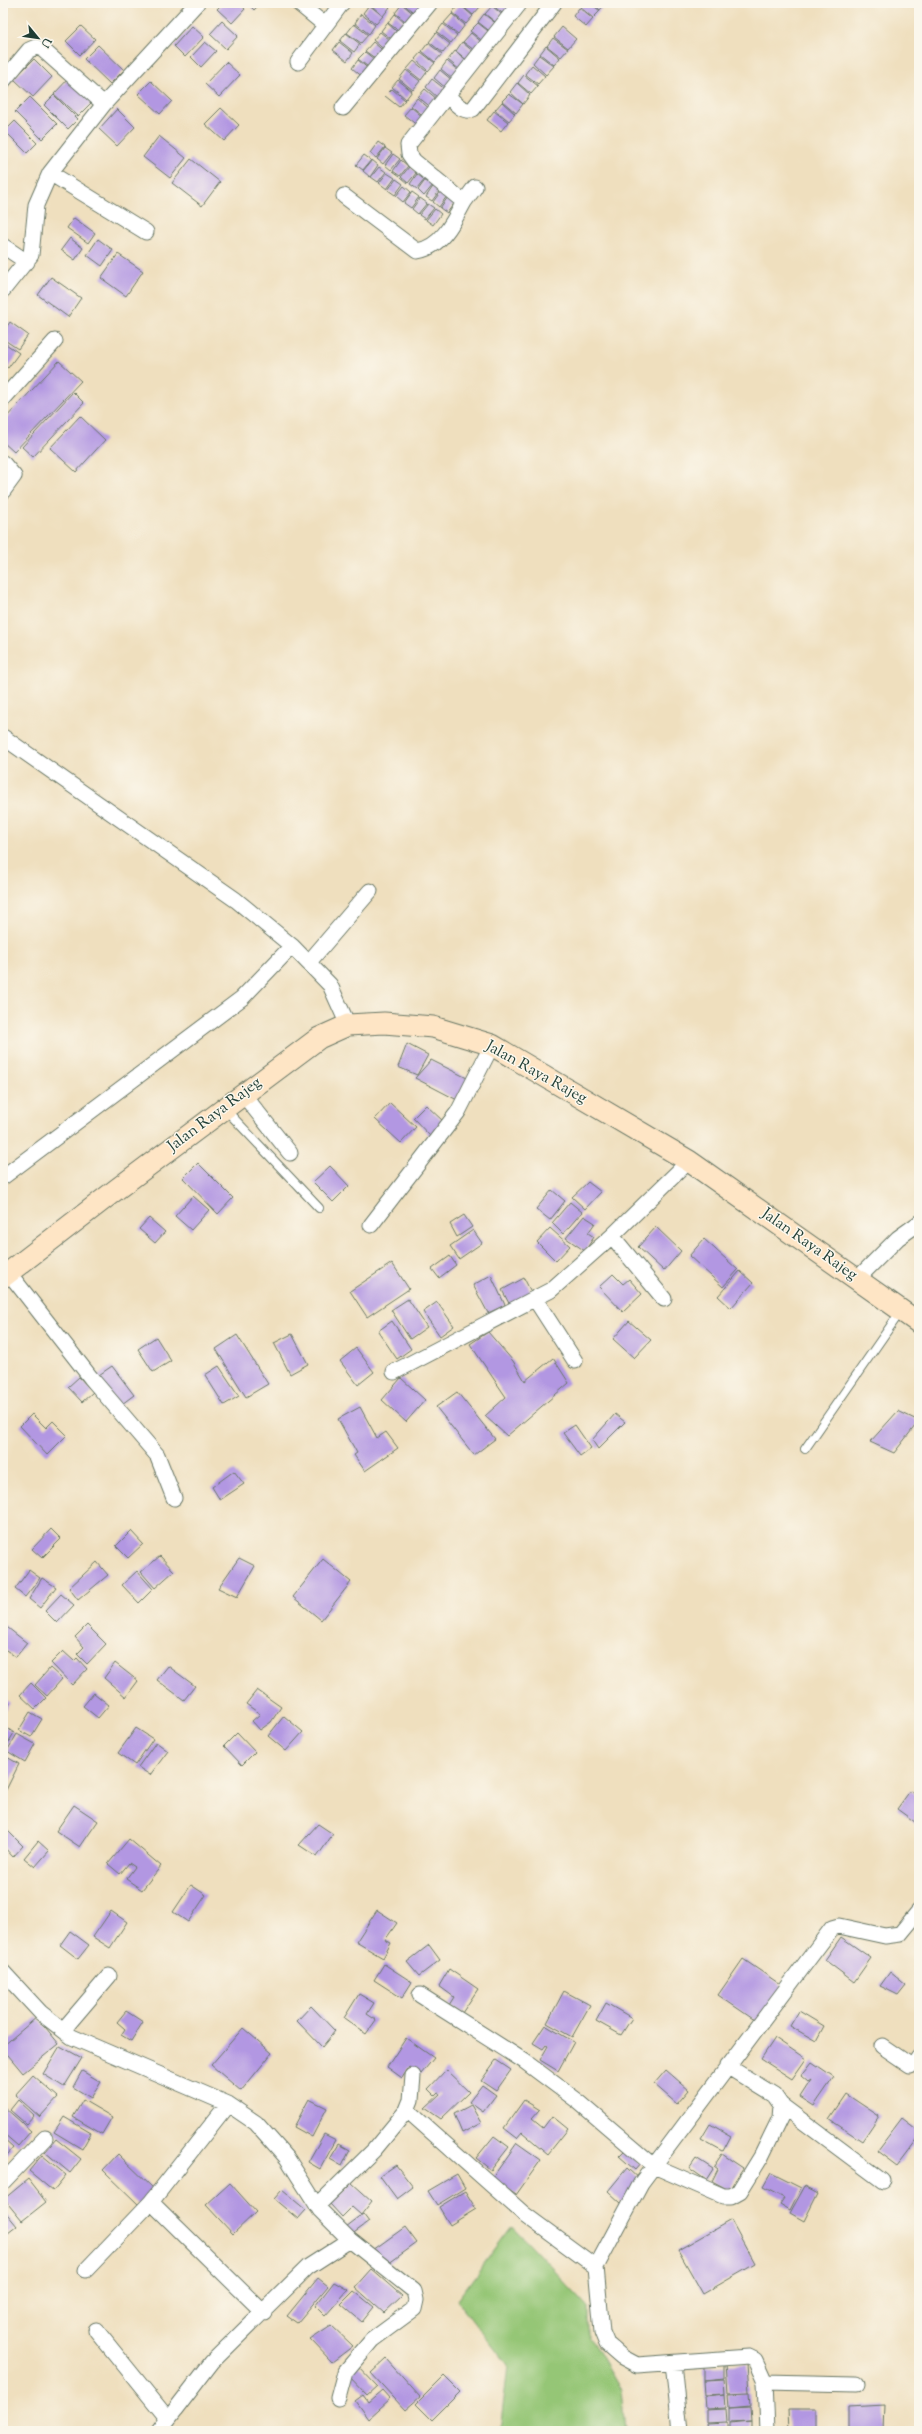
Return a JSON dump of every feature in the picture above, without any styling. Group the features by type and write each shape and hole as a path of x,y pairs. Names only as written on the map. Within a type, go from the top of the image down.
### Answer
{"main road":[{"name":"Jalan Raya Rajeg","path":"6,1275 224,1108 319,1038 348,1025 384,1023 433,1027 492,1045 689,1161 919,1323"}],"street":[{"path":"3,290 27,262 33,247 36,205 50,173 104,104 197,3"},
{"path":"298,3 325,25"},
{"path":"298,62 342,3"},
{"path":"344,108 430,3"},
{"path":"464,202 414,161 409,154 408,145 520,3"},
{"path":"525,3 542,16"},
{"path":"447,95 462,109 466,111 472,109 542,16 554,3"},
{"path":"3,81 29,50 36,47 42,49 104,104"},
{"path":"50,173 146,232"},
{"path":"344,196 417,252 434,246 475,187"},
{"path":"3,246 27,262"},
{"path":"3,399 55,341"},
{"path":"3,463 13,472 14,476 3,492"},
{"path":"3,737 236,900 292,946 330,985 348,1025"},
{"path":"309,962 370,891"},
{"path":"3,1177 242,998 292,946"},
{"path":"371,1225 458,1112 492,1045"},
{"path":"243,1094 290,1154"},
{"path":"394,1372 551,1290 612,1236 689,1161"},
{"path":"857,1279 898,1238 919,1223"},
{"path":"612,1236 664,1299"},
{"path":"6,1275 157,1455 174,1498"},
{"path":"535,1299 575,1361"},
{"path":"767,2431 765,2382 759,2365 755,2360 749,2357 637,2365 622,2357 607,2344 602,2332 596,2267 641,2183 727,2066 832,1928 839,1926 885,1936 900,1934 919,1911"},
{"path":"3,1972 41,2013 72,2037 228,2104 256,2123 287,2158 317,2206 350,2240 414,2291 416,2300 414,2309 372,2340 345,2372 338,2398"},
{"path":"63,2030 109,1976"},
{"path":"420,1995 524,2061 579,2102 654,2166 723,2196 731,2196 740,2191 761,2157 780,2118 781,2106"},
{"path":"882,2046 910,2065 915,2063 919,2057"},
{"path":"727,2066 774,2095 781,2106 883,2181"},
{"path":"317,2206 374,2150 407,2110 411,2100 413,2076"},
{"path":"86,2270 151,2202 228,2104"},
{"path":"407,2110 524,2214 596,2267"},
{"path":"3,2182 45,2138"},
{"path":"151,2202 264,2313"},
{"path":"96,2330 164,2425 212,2362 264,2313 308,2267 350,2240"},
{"path":"674,2363 680,2431"},
{"path":"765,2382 856,2384"}],"lane":[{"path":"224,1108 319,1208"},
{"path":"805,1449 902,1310"}],"green space":[{"path":"512,2226 588,2306 588,2333 621,2389 625,2431 500,2431 508,2366 457,2300"}],"building":[{"path":"223,3 239,3 245,9 232,23 217,9"},
{"path":"247,3 261,3 254,10"},
{"path":"384,3 390,7 383,16 370,4"},
{"path":"402,3 419,3 423,7 417,15"},
{"path":"459,3 474,3 480,7 473,15"},
{"path":"493,3 509,3 514,7 506,16 492,5"},
{"path":"583,3 590,3 600,11 593,18 580,7"},
{"path":"592,3 606,3 600,10"},
{"path":"402,4 416,16 409,24 395,13"},
{"path":"459,4 473,16 466,24 452,13"},
{"path":"369,5 383,16 376,24 363,13"},
{"path":"492,6 505,17 499,25 485,14"},
{"path":"579,8 593,19 586,27 573,16"},
{"path":"361,14 375,25 369,34 355,23"},
{"path":"395,14 408,26 402,33 388,23"},
{"path":"452,14 465,25 458,34 444,23"},
{"path":"484,14 498,25 492,33 478,22"},
{"path":"222,21 238,36 226,49 210,34"},
{"path":"387,23 401,35 395,42 381,31"},
{"path":"478,23 492,34 485,43 470,31"},
{"path":"354,24 368,35 361,43 347,33"},
{"path":"443,24 457,35 451,43 437,32"},
{"path":"81,26 95,39 80,55 66,41"},
{"path":"192,26 204,37 185,57 174,46"},
{"path":"562,27 576,39 568,48 554,37"},
{"path":"380,32 394,43 387,52 373,40"},
{"path":"346,33 360,44 354,52 340,41"},
{"path":"436,33 450,44 443,53 429,42"},
{"path":"471,33 484,44 477,52 463,42"},
{"path":"553,38 568,49 561,57 547,46"},
{"path":"205,42 216,51 201,67 191,57"},
{"path":"339,42 353,53 347,61 333,50"},
{"path":"373,42 386,53 379,61 365,51"},
{"path":"462,42 476,54 469,62 456,51"},
{"path":"428,43 442,54 435,62 422,51"},
{"path":"98,45 124,70 110,84 84,59"},
{"path":"546,46 560,58 554,65 540,54"},
{"path":"455,51 469,62 461,71 448,60"},
{"path":"365,52 379,63 372,70 358,59"},
{"path":"421,52 435,63 428,71 415,59"},
{"path":"539,55 554,66 546,75 533,63"},
{"path":"34,59 52,77 33,97 14,79"},
{"path":"358,60 371,71 365,79 352,68"},
{"path":"414,61 427,72 421,80 407,69"},
{"path":"447,61 461,73 454,80 441,69"},
{"path":"226,62 240,75 219,97 205,84"},
{"path":"532,65 545,76 538,84 525,74"},
{"path":"406,70 420,81 413,90 399,79"},
{"path":"440,70 453,81 447,89 434,78"},
{"path":"524,75 538,86 531,94 518,83"},
{"path":"70,77 94,100 78,116 54,94"},
{"path":"432,79 446,90 439,99 426,87"},
{"path":"398,80 412,91 406,99 392,87"},
{"path":"151,81 172,101 160,114 138,94"},
{"path":"517,83 530,95 523,104 510,92"},
{"path":"392,89 405,100 399,107 385,96"},
{"path":"425,89 438,100 432,108 418,97"},
{"path":"509,94 523,104 516,113 502,101"},
{"path":"54,95 78,119 68,129 44,105"},
{"path":"30,97 57,124 42,139 15,112"},
{"path":"417,98 431,110 425,117 411,106"},
{"path":"502,102 515,114 509,121 495,110"},
{"path":"411,107 424,118 418,126 404,115"},
{"path":"221,108 239,125 224,141 205,124"},
{"path":"117,109 135,127 117,146 99,129"},
{"path":"494,111 508,122 501,131 487,120"},
{"path":"15,121 37,143 27,153 5,131"},
{"path":"159,136 186,158 170,178 143,157"},
{"path":"378,142 385,147 376,158 370,153"},
{"path":"385,148 392,153 383,164 377,159"},
{"path":"393,154 400,159 391,170 385,165"},
{"path":"364,155 371,160 363,170 356,165"},
{"path":"191,159 220,182 202,206 172,183"},
{"path":"372,160 378,165 370,177 363,171"},
{"path":"401,160 408,166 400,176 393,171"},
{"path":"379,167 386,172 378,182 371,177"},
{"path":"409,167 417,172 408,183 401,177"},
{"path":"387,173 395,178 387,189 379,183"},
{"path":"417,174 425,179 417,189 410,184"},
{"path":"396,179 403,184 395,195 388,190"},
{"path":"426,179 433,185 424,196 418,190"},
{"path":"434,185 440,190 432,201 426,197"},
{"path":"404,186 411,192 403,202 396,196"},
{"path":"441,191 447,196 439,207 433,202"},
{"path":"412,192 419,197 411,208 404,203"},
{"path":"448,197 455,202 447,213 440,208"},
{"path":"420,198 427,203 418,214 412,209"},
{"path":"428,204 434,208 425,219 419,215"},
{"path":"435,209 441,214 433,225 426,220"},
{"path":"74,218 95,233 88,243 67,228"},
{"path":"70,238 83,248 75,260 61,250"},
{"path":"98,239 113,250 102,266 87,255"},
{"path":"118,254 143,271 126,296 101,278"},
{"path":"51,277 81,298 68,317 38,295"},
{"path":"10,322 28,335 18,349 3,339 3,332"},
{"path":"3,342 19,353 8,368 3,364"},
{"path":"59,361 81,381 14,452 3,442 3,421"},
{"path":"73,392 84,403 33,457 22,447"},
{"path":"80,416 105,440 76,472 50,448"},
{"path":"407,1044 428,1055 417,1075 398,1067"},
{"path":"431,1060 471,1080 461,1102 415,1078"},
{"path":"390,1103 416,1127 401,1143 375,1119"},
{"path":"426,1105 444,1122 430,1136 413,1118"},
{"path":"198,1163 233,1198 218,1214 183,1178"},
{"path":"330,1166 349,1186 333,1202 313,1182"},
{"path":"588,1182 601,1192 585,1209 572,1197"},
{"path":"552,1190 565,1201 550,1220 536,1209"},
{"path":"193,1196 209,1210 191,1230 175,1216"},
{"path":"570,1202 582,1212 563,1234 552,1223"},
{"path":"464,1215 472,1227 457,1237 450,1224"},
{"path":"584,1216 595,1223 588,1233 594,1237 585,1251 566,1238"},
{"path":"149,1218 165,1232 155,1243 139,1229"},
{"path":"656,1227 681,1251 664,1271 638,1247"},
{"path":"550,1228 570,1246 556,1261 537,1242"},
{"path":"473,1230 482,1243 459,1259 450,1246"},
{"path":"704,1239 738,1270 723,1287 689,1256"},
{"path":"450,1256 456,1265 439,1278 432,1269"},
{"path":"392,1263 409,1289 367,1317 350,1291"},
{"path":"740,1271 753,1283 731,1308 718,1296"},
{"path":"613,1274 623,1284 629,1279 642,1294 623,1312 599,1287"},
{"path":"491,1275 505,1305 488,1313 473,1285"},
{"path":"524,1278 533,1296 511,1307 502,1290"},
{"path":"408,1299 427,1327 410,1339 391,1310"},
{"path":"437,1302 454,1326 440,1336 423,1312"},
{"path":"392,1321 411,1349 397,1359 378,1331"},
{"path":"629,1321 651,1340 634,1358 613,1339"},
{"path":"488,1332 513,1361 525,1381 553,1358 569,1383 507,1436 485,1416 506,1397 470,1344"},
{"path":"292,1334 308,1364 290,1374 274,1343"},
{"path":"237,1335 268,1384 246,1397 216,1349"},
{"path":"156,1337 171,1361 153,1372 138,1349"},
{"path":"356,1348 374,1372 358,1385 340,1361"},
{"path":"112,1366 134,1395 118,1407 96,1377"},
{"path":"219,1366 239,1396 224,1405 205,1375"},
{"path":"79,1377 93,1392 82,1402 68,1387"},
{"path":"401,1378 425,1400 406,1422 382,1400"},
{"path":"457,1392 495,1439 474,1455 436,1407"},
{"path":"360,1407 377,1438 386,1432 398,1448 365,1471 354,1455 357,1453 338,1419"},
{"path":"898,1411 919,1421 894,1453 870,1442"},
{"path":"32,1414 46,1428 53,1421 67,1435 47,1455 20,1426"},
{"path":"615,1414 625,1422 598,1449 592,1440"},
{"path":"575,1425 591,1448 580,1456 563,1433"},
{"path":"234,1471 244,1484 220,1500 212,1487"},
{"path":"51,1529 61,1539 42,1558 32,1549"},
{"path":"131,1531 143,1544 128,1558 116,1546"},
{"path":"160,1556 174,1571 155,1588 141,1572"},
{"path":"239,1558 255,1566 237,1597 218,1588"},
{"path":"323,1559 351,1582 321,1620 293,1597"},
{"path":"97,1562 108,1575 78,1600 69,1588"},
{"path":"29,1570 40,1578 25,1597 15,1589"},
{"path":"137,1571 153,1589 139,1603 122,1585"},
{"path":"42,1578 56,1587 40,1608 29,1599"},
{"path":"61,1594 74,1605 57,1623 45,1611"},
{"path":"3,1624 27,1643 16,1657 3,1648"},
{"path":"87,1625 106,1644 87,1664 77,1654 84,1647 75,1637"},
{"path":"63,1651 74,1661 77,1658 87,1669 72,1685 51,1663"},
{"path":"115,1663 138,1681 126,1697 104,1678"},
{"path":"168,1666 195,1686 184,1700 157,1680"},
{"path":"50,1668 62,1679 47,1696 35,1685"},
{"path":"31,1683 46,1698 35,1709 20,1695"},
{"path":"257,1690 281,1707 271,1722 260,1730 252,1721 260,1714 246,1704"},
{"path":"94,1693 109,1705 98,1718 83,1706"},
{"path":"3,1698 10,1703 3,1713"},
{"path":"30,1712 42,1719 31,1737 19,1730"},
{"path":"284,1716 303,1732 286,1751 268,1736"},
{"path":"3,1725 14,1733 3,1751"},
{"path":"136,1728 153,1739 135,1765 118,1753"},
{"path":"237,1733 255,1752 242,1765 224,1746"},
{"path":"17,1734 35,1744 25,1762 7,1751"},
{"path":"156,1742 168,1751 150,1775 138,1767"},
{"path":"5,1756 19,1764 6,1790 3,1788"},
{"path":"919,1788 919,1825 897,1809 910,1791 915,1794"},
{"path":"74,1805 98,1821 80,1847 56,1831"},
{"path":"318,1824 333,1834 317,1857 299,1845"},
{"path":"6,1829 23,1846 13,1857 3,1846 3,1832"},
{"path":"129,1839 161,1866 142,1890 126,1879 135,1867 129,1863 120,1874 108,1864"},
{"path":"38,1841 49,1851 35,1867 24,1858"},
{"path":"191,1885 206,1895 188,1922 173,1912"},
{"path":"377,1910 397,1923 385,1940 391,1943 383,1958 356,1942"},
{"path":"111,1911 127,1922 110,1948 93,1937"},
{"path":"70,1931 89,1945 78,1959 60,1945"},
{"path":"841,1937 871,1958 854,1982 825,1960"},
{"path":"429,1945 440,1960 419,1976 407,1962"},
{"path":"743,1959 784,1987 759,2023 718,1995"},
{"path":"384,1964 412,1982 402,1998 374,1980"},
{"path":"449,1969 478,1989 462,2013 449,2005 454,1997 439,1986"},
{"path":"890,1972 906,1985 898,1995 880,1986"},
{"path":"564,1991 590,2005 572,2037 547,2023"},
{"path":"359,1994 374,2003 367,2014 376,2020 366,2034 344,2018"},
{"path":"606,2003 632,2018 621,2035 596,2021"},
{"path":"311,2006 335,2031 322,2047 297,2021"},
{"path":"126,2011 143,2022 131,2041 121,2035 125,2029 117,2022"},
{"path":"799,2011 824,2026 816,2041 790,2026"},
{"path":"37,2017 59,2044 23,2073 3,2049 3,2046"},
{"path":"545,2025 574,2042 558,2071 540,2060 548,2046 546,2045 543,2049 533,2043"},
{"path":"243,2028 272,2053 241,2091 211,2065"},
{"path":"406,2038 434,2058 421,2074 409,2067 402,2078 387,2067"},
{"path":"775,2038 806,2059 792,2079 761,2059"},
{"path":"60,2046 82,2058 64,2087 43,2074"},
{"path":"496,2060 511,2070 496,2091 481,2081"},
{"path":"812,2062 834,2077 814,2106 800,2097 811,2080 808,2082 801,2076"},
{"path":"446,2070 469,2092 441,2119 425,2108 440,2094 438,2093 435,2096 428,2089"},
{"path":"666,2070 689,2090 677,2104 654,2084"},
{"path":"82,2071 101,2082 91,2098 73,2087"},
{"path":"33,2075 58,2097 40,2117 15,2095"},
{"path":"482,2085 496,2095 483,2112 469,2102"},
{"path":"846,2094 879,2116 862,2141 829,2119"},
{"path":"309,2099 327,2108 312,2137 294,2127"},
{"path":"18,2100 34,2115 26,2124 10,2110"},
{"path":"83,2100 112,2117 102,2134 73,2117"},
{"path":"524,2100 540,2110 532,2119 543,2128 552,2116 568,2129 548,2154 522,2132 517,2138 504,2128"},
{"path":"471,2105 481,2123 462,2133 454,2114"},
{"path":"4,2107 31,2131 18,2146 3,2133"},
{"path":"64,2117 91,2133 82,2149 54,2132"},
{"path":"902,2118 919,2131 919,2137 897,2166 877,2151"},
{"path":"710,2124 731,2136 723,2151 701,2139"},
{"path":"324,2134 336,2140 320,2169 308,2162"},
{"path":"494,2136 509,2147 491,2170 476,2158"},
{"path":"3,2139 13,2148 3,2160"},
{"path":"56,2139 81,2159 70,2173 45,2152"},
{"path":"517,2143 541,2160 516,2195 492,2178"},
{"path":"339,2144 350,2150 342,2166 330,2159"},
{"path":"625,2150 641,2163 635,2170 619,2156"},
{"path":"118,2154 156,2191 141,2207 103,2170"},
{"path":"722,2154 743,2168 729,2190 712,2181 718,2169 714,2166"},
{"path":"42,2155 66,2175 53,2191 29,2171"},
{"path":"696,2158 713,2169 706,2180 689,2168"},
{"path":"396,2165 413,2187 397,2199 380,2176"},
{"path":"627,2168 642,2182 622,2204 608,2191"},
{"path":"771,2173 801,2188 790,2210 780,2204 784,2198 763,2187"},
{"path":"457,2174 465,2188 437,2205 428,2191"},
{"path":"28,2179 46,2202 22,2221 4,2199"},
{"path":"230,2183 256,2212 233,2234 206,2205"},
{"path":"352,2183 372,2201 361,2215 352,2207 342,2217 330,2204"},
{"path":"805,2186 818,2193 804,2221 790,2213"},
{"path":"282,2190 306,2210 298,2219 274,2199"},
{"path":"465,2191 476,2209 450,2225 439,2207"},
{"path":"3,2209 17,2226 3,2237"},
{"path":"363,2214 369,2222 351,2235 346,2227"},
{"path":"731,2220 755,2264 703,2294 678,2250"},
{"path":"405,2227 417,2243 385,2266 373,2250"},
{"path":"371,2269 402,2296 384,2313 355,2287"},
{"path":"318,2278 328,2286 297,2323 287,2316"},
{"path":"334,2282 348,2290 325,2316 315,2306"},
{"path":"354,2291 374,2307 362,2322 341,2304"},
{"path":"331,2325 353,2346 332,2362 310,2339"},
{"path":"386,2359 420,2397 405,2410 371,2373"},
{"path":"356,2364 377,2386 367,2395 347,2374"},
{"path":"747,2364 749,2392 728,2393 726,2365"},
{"path":"724,2366 724,2379 704,2381 704,2367"},
{"path":"444,2376 460,2392 432,2420 416,2404"},
{"path":"724,2380 725,2394 705,2395 704,2381"},
{"path":"382,2390 390,2399 368,2419 355,2401 363,2395 368,2402"},
{"path":"749,2393 750,2406 729,2408 728,2394"},
{"path":"725,2394 726,2408 706,2409 705,2396"},
{"path":"885,2405 884,2431 849,2431 849,2407"},
{"path":"750,2407 751,2421 729,2422 729,2408"},
{"path":"726,2409 727,2422 706,2423 706,2410"},
{"path":"788,2410 816,2410 816,2431 789,2431"},
{"path":"751,2421 751,2431 730,2431 730,2423"},
{"path":"727,2423 727,2431 707,2431 706,2424"}]}
